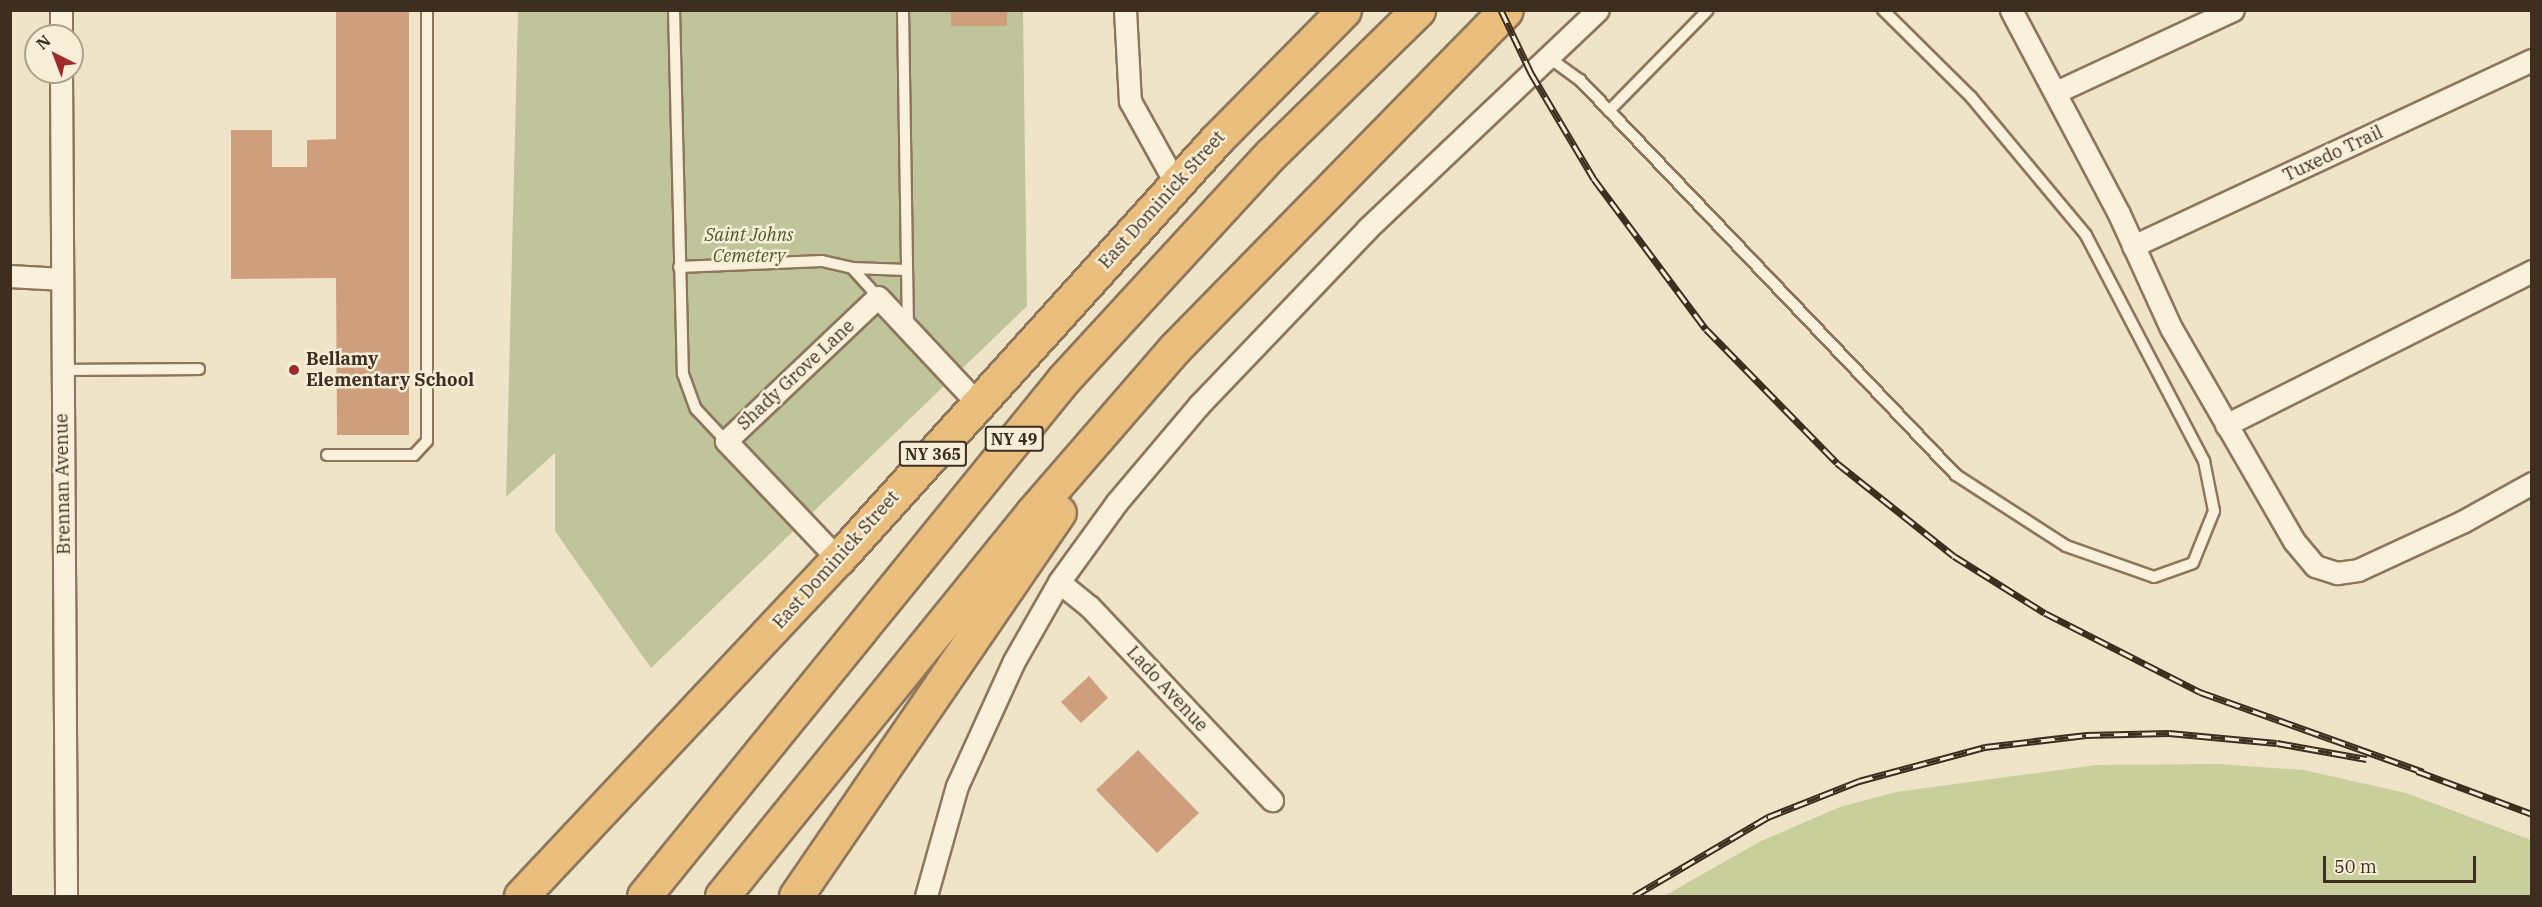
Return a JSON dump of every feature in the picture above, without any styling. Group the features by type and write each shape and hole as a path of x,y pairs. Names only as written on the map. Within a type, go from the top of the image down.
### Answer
{"highway":[{"name":"East Dominick Street","path":"521,897 838,559 1176,184 1344,10"},
{"name":"NY 49","path":"644,897 1063,380 1271,154 1418,10"},
{"path":"722,897 1032,513 1174,349 1506,10"},
{"path":"796,897 1174,349"}],"street":[{"path":"1125,10 1131,101 1176,184"},
{"path":"926,897 972,748 1059,582 1199,405 1367,229 1598,10"},
{"path":"2011,10 2056,92 2171,328 2294,541 2314,566 2337,573 2358,570 2462,522 2532,483"},
{"path":"2056,92 2233,10"},
{"name":"Tuxedo Trail","path":"2133,246 2532,60"},
{"name":"Brennan Avenue","path":"61,84 66,897"},
{"path":"2226,425 2532,271"},
{"path":"10,276 62,279"},
{"path":"878,297 978,404"},
{"name":"Shady Grove Lane","path":"838,559 726,441 878,297"},
{"name":"Lado Avenue","path":"1059,582 1089,606 1272,800"}],"lane":[{"path":"327,456 414,455 427,441 427,10"},
{"path":"674,10 679,267 685,388 726,441"},
{"path":"903,10 908,328"},
{"path":"1609,111 1708,10"},
{"path":"1548,57 1609,111 1956,475 2066,546 2154,577 2193,562 2214,511 2204,461 2086,235 1971,97 1883,10"},
{"path":"679,267 787,259 852,268 907,270"},
{"path":"852,268 878,297"},
{"path":"62,370 199,369"}],"green space":[{"name":"Saint Johns Cemetery","path":"518,11 1023,11 1027,306 651,668 555,531 555,453 506,497"},
{"path":"2218,764 2304,770 2406,793 2531,840 2531,896 1664,896 1759,842 1840,807 1896,792 2096,765"}],"building":[{"path":"336,10 409,10 409,435 337,435 336,278 231,279 231,130 272,130 272,167 307,167 307,140 336,139"},
{"path":"951,10 1007,10 1007,26 951,26"},
{"path":"1089,676 1108,698 1081,723 1061,702"},
{"path":"1138,750 1199,813 1157,853 1096,790"}],"railway":[{"path":"1501,10 1531,73 1594,179 1706,329 1837,463 1954,556 2045,613 2200,692 2423,772"},
{"path":"1634,896 1768,817 1859,781 1985,747 2086,735 2169,733 2277,743 2367,759"},
{"path":"2417,771 2532,814"}],"place":[{"name":"Bellamy Elementary School","path":"294,370"}]}
